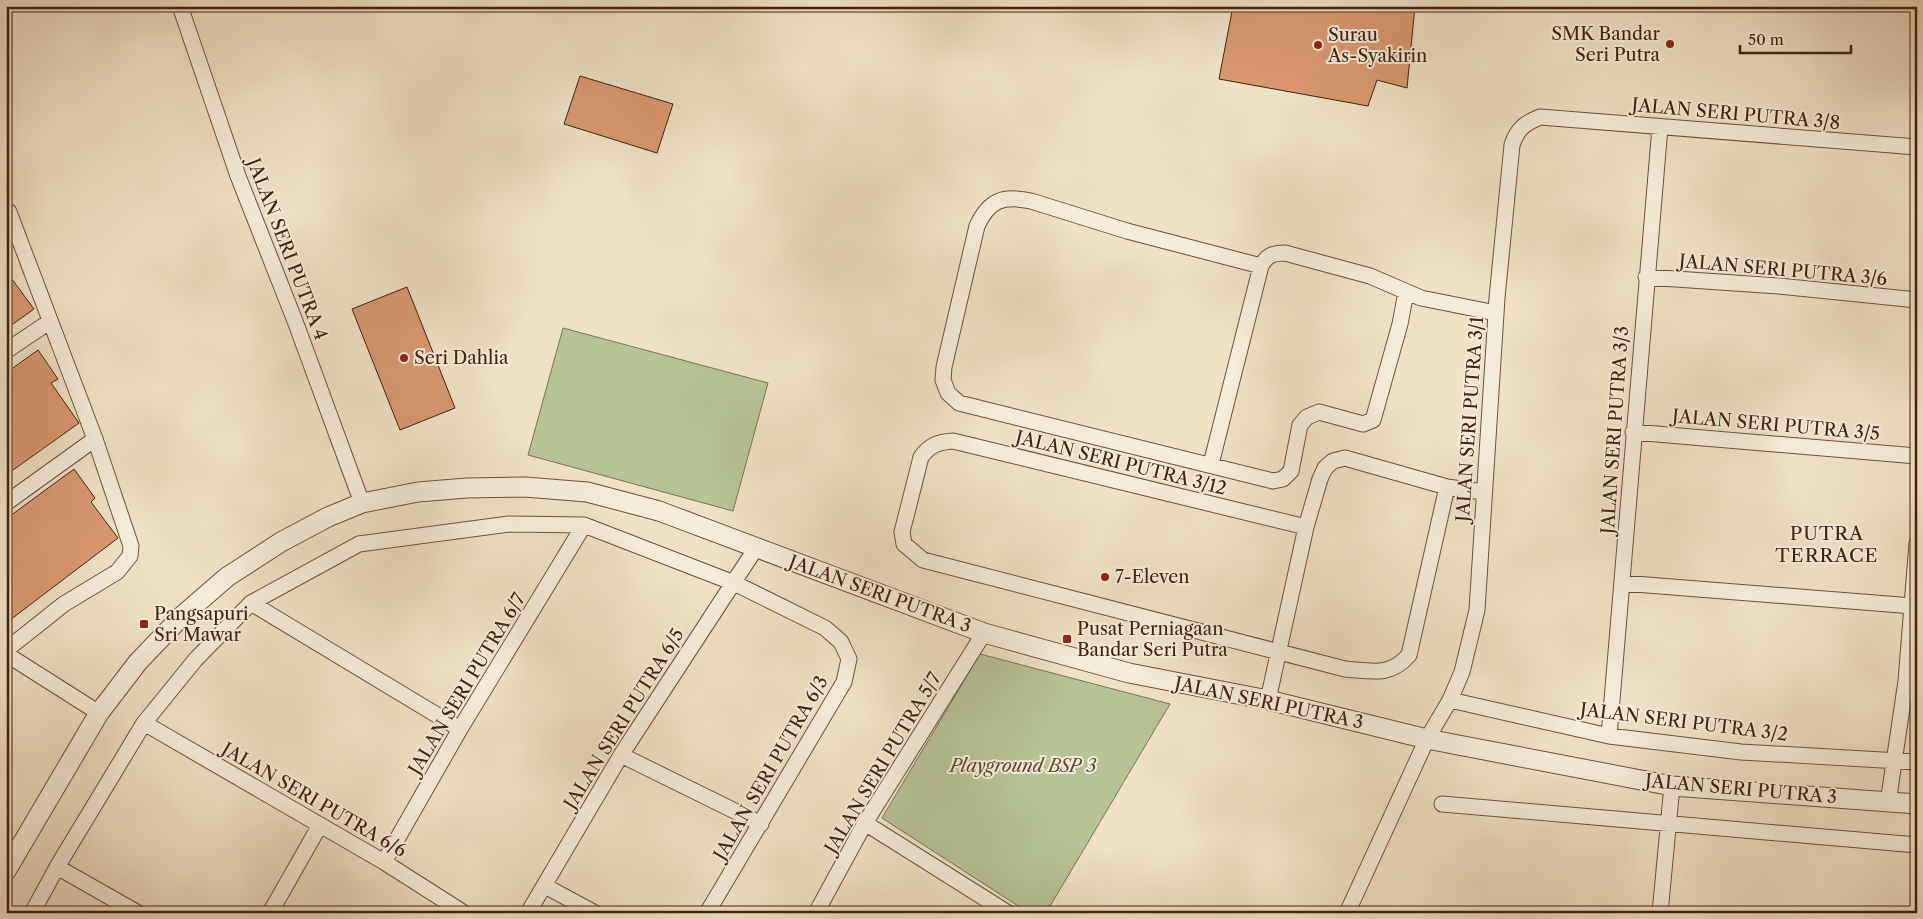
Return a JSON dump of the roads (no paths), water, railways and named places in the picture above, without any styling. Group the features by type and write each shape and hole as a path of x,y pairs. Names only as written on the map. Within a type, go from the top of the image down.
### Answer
{"street":[{"name":"JALAN SERI PUTRA 4","path":"180,6 238,176 362,503"},
{"name":"JALAN SERI PUTRA 3/1","path":"1347,913 1427,739 1450,700 1462,672 1477,610 1483,492 1496,313 1512,145 1516,132 1527,122 1540,117 1552,118"},
{"name":"JALAN SERI PUTRA 3/8","path":"1552,118 1917,147"},
{"name":"JALAN SERI PUTRA 3/3","path":"1609,736 1660,127"},
{"path":"1261,266 1127,231 1017,198 1004,198 991,205 982,214 977,226 944,367 943,380 948,394 959,403 1211,464 1273,481 1284,479 1291,471 1300,425 1307,417 1319,412 1363,424 1373,420 1384,385 1406,292"},
{"path":"6,650 64,604 117,572 130,556 130,546 95,439 8,212"},
{"path":"1211,464 1261,266 1265,258 1274,253 1285,253 1370,276 1420,298 1496,313"},
{"name":"JALAN SERI PUTRA 3/6","path":"1646,278 1779,286 1917,300"},
{"path":"6,351 50,322"},
{"name":"JALAN SERI PUTRA 3/5","path":"1633,432 1917,456"},
{"path":"6,503 95,439"},
{"name":"JALAN SERI PUTRA 3/12","path":"1279,651 923,560 904,544 902,532 921,457 928,448 939,442 953,441 1306,527"},
{"path":"1268,700 1306,527 1325,468 1333,461 1345,458 1362,461 1447,487 1483,492"},
{"name":"JALAN SERI PUTRA 3","path":"6,871 99,713 138,662 182,616 228,577 281,542 328,517 362,503 418,492 467,488 525,487 587,492 658,511 984,633 1128,673 1268,700 1427,739 1672,786 1917,804"},
{"path":"1279,651 1345,669 1387,671 1399,666 1409,655 1447,487"},
{"path":"32,913 57,867 144,722 196,659 251,604 359,544 509,524 584,525"},
{"name":"JALAN SERI PUTRA 6/3","path":"584,525 734,583 825,628 841,642 849,659 844,682 835,700 707,913"},
{"name":"JALAN SERI PUTRA 6/7","path":"384,862 460,729 584,525"},
{"path":"1888,803 1913,606 1917,543"},
{"name":"JALAN SERI PUTRA 6/5","path":"528,913 621,755 756,548"},
{"path":"1622,583 1913,606"},
{"path":"251,604 460,729"},
{"name":"JALAN SERI PUTRA 5/7","path":"816,913 865,823 984,633"},
{"path":"6,654 99,713"},
{"name":"JALAN SERI PUTRA 3/2","path":"1450,700 1609,736 1741,752 1895,759 1917,762"},
{"name":"JALAN SERI PUTRA 6/6","path":"144,722 384,862 464,913"},
{"path":"621,755 761,824"},
{"path":"1660,913 1672,786"},
{"path":"1442,804 1917,845"},
{"path":"865,823 1008,913"},
{"path":"270,913 320,825"},
{"path":"57,867 138,913"},
{"path":"545,886 595,913"}],"place":[{"name":"SMK Bandar Seri Putra","path":"1670,44"},
{"name":"Surau As-Syakirin","path":"1318,45"},
{"name":"Seri Dahlia","path":"404,358"},
{"name":"7-Eleven","path":"1105,577"},
{"name":"Pangsapuri Sri Mawar","path":"144,624"},
{"name":"Pusat Perniagaan Bandar Seri Putra","path":"1067,639"}],"district":[{"name":"PUTRA TERRACE","path":"1827,544"}],"park label":[{"name":"Playground BSP 3","path":"1023,766"}]}
